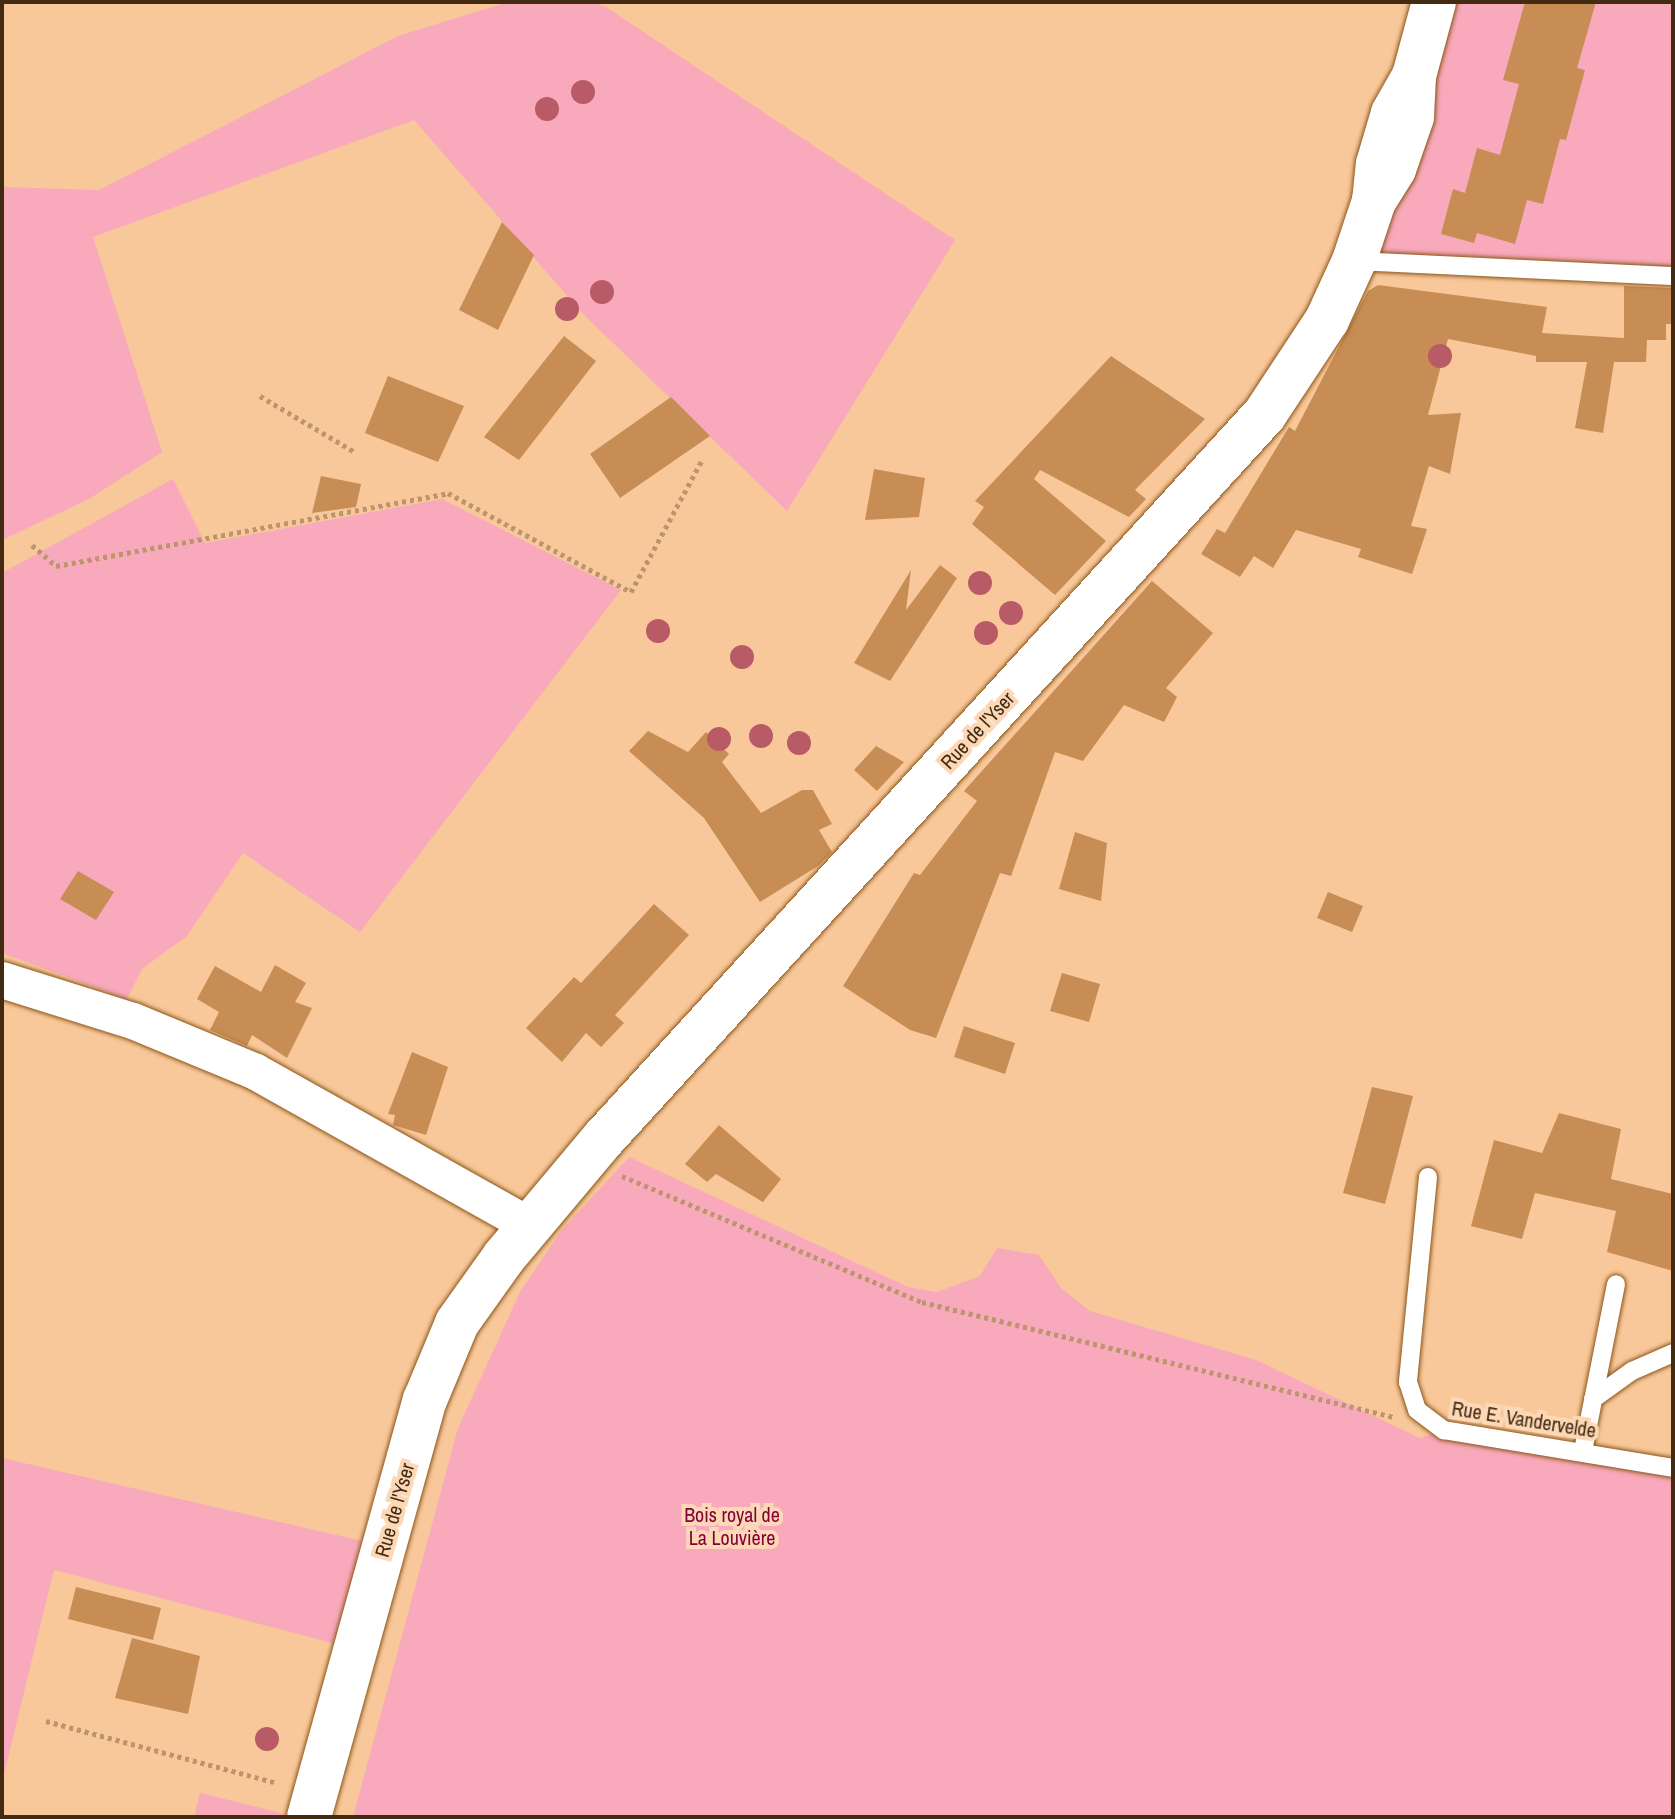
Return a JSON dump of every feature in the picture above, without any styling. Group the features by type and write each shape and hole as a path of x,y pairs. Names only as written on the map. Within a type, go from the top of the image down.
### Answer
{"street":[{"name":"Rue de l'Yser","path":"312,1805 425,1400 457,1323 529,1225 1265,414 1297,371 1354,261 1374,201 1394,169 1412,117 1414,76 1434,2"},
{"path":"2,980 133,1021 256,1072 529,1225"}],"lane":[{"path":"1354,261 1673,276"},
{"name":"Rue E. Vandervelde","path":"1428,1177 1408,1382 1417,1410 1444,1430 1673,1468"},
{"path":"1583,1451 1616,1284"},
{"path":"1593,1399 1632,1371 1673,1353"}],"path":[{"path":"260,396 355,452"},
{"path":"32,545 56,566 448,493 631,592 702,460"},
{"path":"586,1161 922,1302 1444,1430"},
{"path":"46,1721 312,1805"}],"green space":[{"path":"508,2 593,2 606,7 955,240 787,511 583,314 414,120 93,237 162,452 89,499 2,540 2,187 99,190 398,36"},
{"path":"1454,2 1673,2 1673,276 1369,262"},
{"path":"173,479 205,543 442,499 621,590 360,932 243,853 187,936 142,969 127,999 2,953 2,573"},
{"name":"Bois royal de La Louvière","path":"629,1157 908,1287 937,1292 980,1276 997,1248 1039,1255 1061,1288 1090,1311 1256,1360 1420,1438 1444,1430 1673,1468 1673,1817 353,1817 458,1428 520,1292 561,1231"},
{"path":"2,1458 384,1546 355,1649 54,1570 2,1782"},
{"path":"200,1793 297,1817 194,1817"}],"building":[{"path":"1525,2 1596,2 1577,68 1585,70 1566,140 1560,139 1543,204 1527,200 1515,244 1477,233 1474,243 1441,234 1453,189 1465,193 1477,148 1500,155 1519,84 1503,80"},
{"path":"502,222 534,255 498,330 459,310"},
{"path":"1378,285 1547,307 1542,333 1624,338 1624,286 1673,288 1673,324 1666,324 1666,340 1647,340 1646,362 1614,362 1603,433 1575,428 1587,362 1536,362 1536,356 1448,339 1428,415 1461,413 1450,474 1429,466 1411,526 1427,529 1412,574 1358,557 1361,549 1296,530 1273,568 1254,556 1240,577 1201,554 1217,529 1225,533 1289,427 1295,431 1368,291"},
{"path":"564,336 596,361 519,460 484,437"},
{"path":"1111,356 1205,419 1135,490 1146,499 1129,517 1040,470 1034,479 1106,541 1055,595 972,524 984,507 975,501"},
{"path":"388,376 464,406 438,462 365,433"},
{"path":"671,397 710,436 620,498 590,454"},
{"path":"874,469 925,478 919,517 865,520"},
{"path":"321,476 361,484 356,507 312,513"},
{"path":"940,565 957,578 890,681 854,663 911,570 906,610"},
{"path":"1152,581 1213,633 1166,688 1177,697 1164,722 1124,705 1083,761 1055,752 1011,876 1000,873 936,1038 910,1030 843,986 914,873 920,875 977,801 964,791"},
{"path":"648,731 688,752 706,732 729,754 722,762 761,813 802,790 813,790 832,824 819,830 832,852 818,866 760,902 704,818 629,751"},
{"path":"876,746 904,762 877,791 854,770"},
{"path":"1075,832 1107,843 1101,901 1059,889"},
{"path":"78,871 114,892 96,920 60,899"},
{"path":"1328,892 1363,906 1352,932 1317,918"},
{"path":"654,904 689,935 615,1015 624,1023 601,1047 586,1033 562,1062 526,1028 574,977 581,983"},
{"path":"275,965 306,983 295,1002 312,1008 287,1058 252,1035 247,1046 210,1030 219,1012 197,999 215,966 261,992"},
{"path":"1062,973 1100,984 1089,1022 1050,1011"},
{"path":"964,1026 1015,1043 1005,1074 954,1057"},
{"path":"412,1052 448,1067 426,1135 393,1125 395,1115 388,1114"},
{"path":"1372,1087 1413,1096 1385,1204 1343,1193"},
{"path":"1559,1113 1621,1129 1611,1179 1673,1194 1673,1271 1607,1252 1616,1211 1535,1193 1522,1239 1471,1226 1494,1140 1542,1153"},
{"path":"719,1125 781,1179 763,1202 716,1174 707,1182 685,1164"},
{"path":"76,1587 161,1608 153,1640 68,1619"},
{"path":"132,1638 200,1656 188,1714 115,1698"}]}
